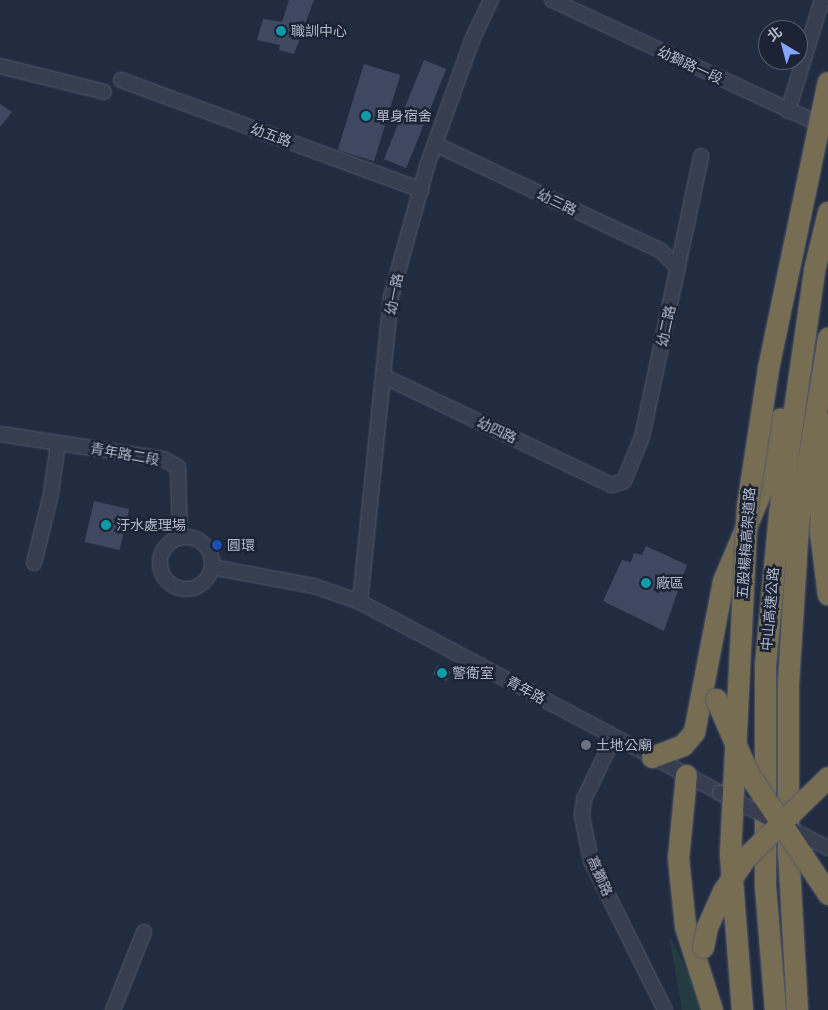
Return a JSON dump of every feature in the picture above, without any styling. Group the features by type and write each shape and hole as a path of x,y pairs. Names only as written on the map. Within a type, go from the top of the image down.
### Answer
{"highway":[{"name":"五股楊梅高架道路","path":"742,1010 730,853 747,506 768,368 828,82"},
{"name":"中山高速公路","path":"775,1010 765,885 765,665 779,514 814,270 828,212"},
{"path":"652,757 683,745 694,732 724,581 766,479 814,270"},
{"name":"中山高速公路","path":"796,1010 788,850 788,683 798,523 828,337"},
{"path":"828,395 820,531 828,595"},
{"path":"709,652 716,699 728,734 779,823 828,894"},
{"path":"686,775 678,858 686,926 699,975 712,1010"},
{"path":"699,975 707,927 723,891 744,858 779,823 819,789 828,777"}],"street":[{"name":"幼一路","path":"360,602 391,297 435,144 472,40 491,0"},
{"name":"幼獅路一段","path":"552,0 828,128"},
{"path":"788,111 822,0"},
{"path":"0,66 104,92"},
{"name":"幼五路","path":"121,80 421,190"},
{"name":"幼三路","path":"435,144 661,251 675,265"},
{"name":"幼二路","path":"612,485 624,481 636,458 677,272 675,265 701,156"},
{"name":"幼四路","path":"383,376 612,485"},
{"name":"青年路二段","path":"0,434 163,459 178,467 180,538"},
{"path":"34,563 51,494 58,443"},
{"path":"180,538 201,541 210,552 212,567 200,585 184,588 169,582 162,573 162,557 170,543 180,538"},
{"name":"青年路","path":"212,567 314,586 360,602 720,793 828,848"},
{"name":"高獅路","path":"614,737 584,799 582,816 591,861 665,1010"},
{"path":"113,1010 144,932"}],"shaded area":[{"path":"669,935 708,1010 682,1010"}],"building":[{"name":"職訓中心","path":"289,0 314,0 294,54 279,50 280,45 257,40 263,19 282,22"},
{"name":"單身宿舍","path":"424,60 446,69 406,168 384,159"},
{"name":"單身宿舍","path":"364,64 400,75 374,161 338,150"},
{"path":"0,104 12,112 0,127"},
{"name":"汙水處理場","path":"94,501 129,509 120,550 85,542"},
{"name":"廠區","path":"646,546 687,565 664,631 603,601 622,560 631,562 634,553 642,555"},
{"name":"警衛室","path":"437,666 451,672 446,681 433,674"}],"place":[{"name":"職訓中心","path":"281,31"},
{"name":"單身宿舍","path":"366,116"},
{"name":"汙水處理場","path":"106,525"},
{"name":"圓環","path":"217,545"},
{"name":"廠區","path":"646,583"},
{"name":"警衛室","path":"442,673"},
{"name":"土地公廟","path":"586,745"}]}
